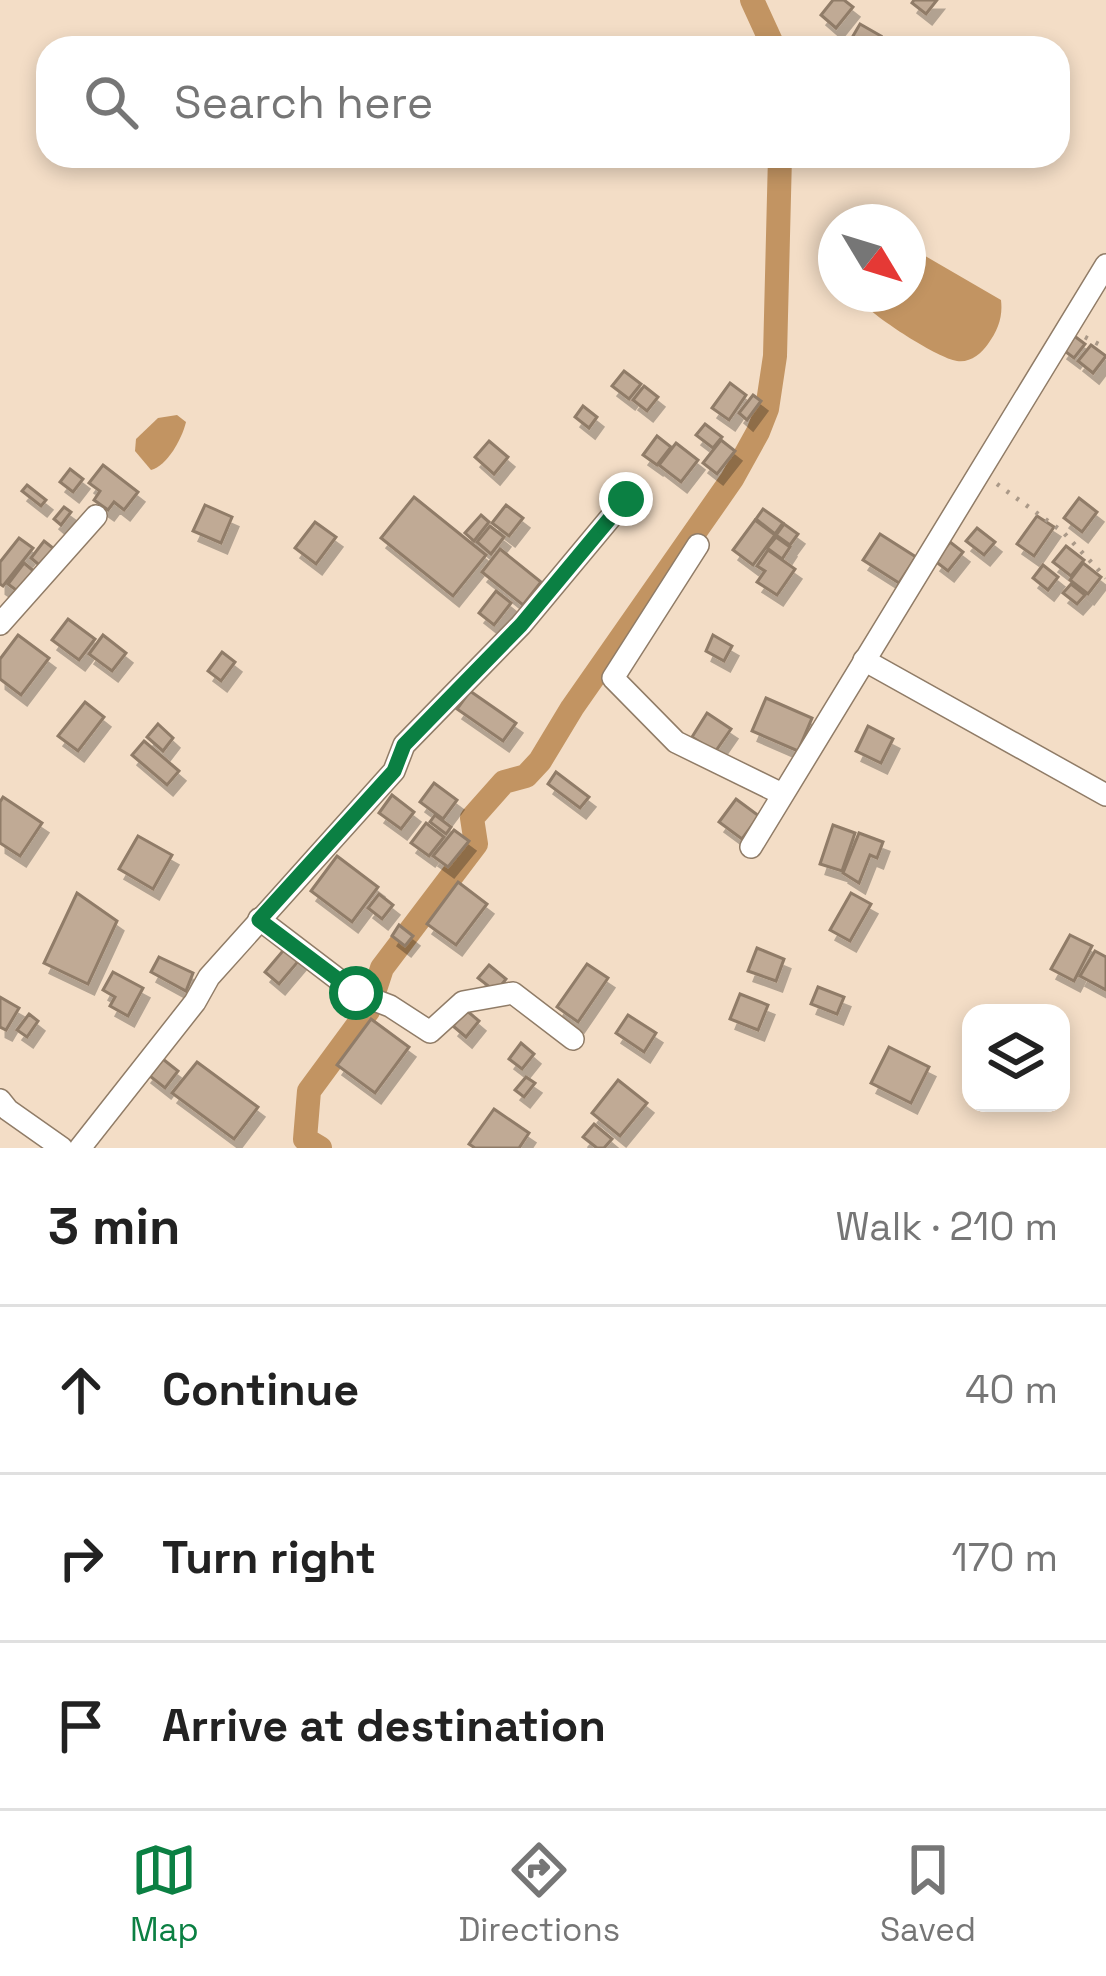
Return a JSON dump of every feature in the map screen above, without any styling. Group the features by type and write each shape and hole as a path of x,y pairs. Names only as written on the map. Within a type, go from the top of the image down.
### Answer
{"street":[{"path":"751,847 1106,265"},
{"path":"80,1148 195,1002 209,977 394,771 404,745 521,625 626,499"},
{"path":"0,624 96,516"},
{"path":"698,545 613,678 676,742 782,794"},
{"path":"864,660 1106,796"},
{"path":"259,920 356,993 390,1006 430,1032 463,1002 513,993 573,1039"},
{"path":"0,1100 62,1148"}],"path":[{"path":"980,472 1063,532 1106,578"}],"shaded area":[{"path":"926,256 1001,300 997,328 985,348 966,361 937,353 874,312 926,312"},
{"path":"177,415 186,422 181,436 168,458 151,470 135,451 136,439 158,418"}],"building":[{"path":"833,0 844,0 853,7 836,28 821,15"},
{"path":"914,0 937,0 926,14"},
{"path":"860,24 881,36 853,36"},
{"path":"1073,335 1085,344 1074,358 1062,349"},
{"path":"1091,345 1106,356 1093,373 1078,361"},
{"path":"624,371 641,384 629,399 612,386"},
{"path":"730,383 746,395 729,420 712,408"},
{"path":"644,386 658,397 647,411 633,400"},
{"path":"753,395 761,401 747,420 739,413"},
{"path":"583,406 597,417 589,428 575,417"},
{"path":"705,424 722,437 713,448 696,435"},
{"path":"657,436 671,447 657,465 643,455"},
{"path":"721,440 735,451 717,474 703,463"},
{"path":"489,441 508,457 494,474 475,457"},
{"path":"676,443 698,460 681,482 659,465"},
{"path":"103,465 138,492 124,510 114,502 108,510 94,500 100,491 89,483"},
{"path":"70,469 83,479 73,492 60,482"},
{"path":"27,485 46,500 41,506 22,491"},
{"path":"414,497 486,555 453,596 381,538"},
{"path":"1079,498 1097,512 1082,532 1064,518"},
{"path":"205,505 232,517 221,543 193,531"},
{"path":"506,505 523,518 509,536 492,523"},
{"path":"64,507 71,512 61,525 54,519"},
{"path":"763,509 783,523 775,534 756,519"},
{"path":"481,515 489,522 474,541 465,533"},
{"path":"1037,516 1054,527 1034,556 1017,544"},
{"path":"755,520 775,535 753,565 733,550"},
{"path":"315,522 336,537 316,564 295,548"},
{"path":"784,524 798,534 790,545 776,535"},
{"path":"490,526 504,537 491,554 477,542"},
{"path":"977,528 995,542 984,555 966,541"},
{"path":"880,534 916,557 899,583 863,560"},
{"path":"776,537 790,547 782,559 767,548"},
{"path":"19,538 33,548 3,586 0,562"},
{"path":"44,541 58,552 44,569 31,558"},
{"path":"950,542 963,552 948,571 935,561"},
{"path":"1066,546 1084,560 1071,576 1053,562"},
{"path":"500,549 541,582 523,605 482,572"},
{"path":"768,550 795,569 777,595 757,582 765,571 757,566"},
{"path":"24,563 36,573 20,593 8,584"},
{"path":"1083,563 1101,577 1088,594 1070,580"},
{"path":"1043,565 1058,577 1048,590 1033,578"},
{"path":"1071,584 1085,595 1077,604 1063,593"},
{"path":"496,591 511,603 494,625 479,613"},
{"path":"68,619 95,639 79,660 52,640"},
{"path":"18,635 49,658 21,695 0,679 0,659"},
{"path":"103,635 126,653 112,671 89,654"},
{"path":"713,635 732,646 724,661 706,651"},
{"path":"222,652 235,662 221,681 208,671"},
{"path":"470,691 516,723 503,741 457,709"},
{"path":"766,698 812,718 798,751 752,731"},
{"path":"85,702 104,717 78,751 58,736"},
{"path":"707,713 731,729 715,752 692,737"},
{"path":"158,724 173,738 163,751 147,737"},
{"path":"868,726 893,739 881,763 856,751"},
{"path":"144,741 179,771 167,785 132,755"},
{"path":"556,772 589,797 580,808 548,784"},
{"path":"434,783 457,800 443,819 420,802"},
{"path":"392,795 414,812 401,829 379,813"},
{"path":"3,797 42,823 20,856 0,843"},
{"path":"736,799 759,816 742,839 719,822"},
{"path":"435,815 451,827 446,834 430,822"},
{"path":"426,823 444,837 429,856 411,843"},
{"path":"833,825 855,833 842,871 820,864"},
{"path":"454,830 469,841 448,867 433,856"},
{"path":"859,833 883,842 877,858 870,855 859,883 843,873"},
{"path":"138,836 172,855 153,889 119,869"},
{"path":"337,856 378,887 352,922 311,891"},
{"path":"458,882 487,904 456,945 427,924"},
{"path":"77,893 117,921 88,984 44,963"},
{"path":"851,893 871,904 850,941 830,930"},
{"path":"379,894 393,905 382,919 368,908"},
{"path":"399,925 413,936 405,946 392,936"},
{"path":"1070,935 1092,946 1074,981 1051,969"},
{"path":"287,946 301,958 279,984 265,972"},
{"path":"757,948 784,959 776,981 748,971"},
{"path":"1095,951 1106,957 1106,990 1080,976"},
{"path":"159,957 193,973 186,991 151,972"},
{"path":"587,964 608,978 578,1022 557,1007"},
{"path":"489,965 506,979 496,992 478,978"},
{"path":"113,972 143,988 128,1016 110,1006 115,997 103,990"},
{"path":"818,987 844,997 837,1014 811,1004"},
{"path":"740,994 768,1005 758,1030 730,1019"},
{"path":"0,997 19,1008 6,1030 0,1027"},
{"path":"466,1010 479,1021 466,1037 453,1026"},
{"path":"29,1014 38,1021 27,1037 17,1030"},
{"path":"628,1015 656,1033 644,1052 616,1033"},
{"path":"371,1019 409,1047 375,1093 337,1065"},
{"path":"521,1043 534,1054 522,1069 509,1059"},
{"path":"889,1047 929,1067 911,1103 871,1083"},
{"path":"159,1056 178,1071 165,1088 146,1073"},
{"path":"197,1062 258,1107 234,1139 172,1093"},
{"path":"526,1077 535,1083 524,1097 515,1090"},
{"path":"618,1080 647,1103 620,1136 592,1113"},
{"path":"494,1109 529,1133 519,1148 469,1144"},
{"path":"594,1124 612,1139 604,1148 583,1137"}],"waterway":[{"path":"752,0 768,36"},
{"path":"320,1148 305,1139 309,1091 368,1011 382,968 476,844 472,818 504,782 526,776 540,761 732,479 758,432 767,409 775,356 780,168"}],"route":[{"path":"356,993 259,920 394,771 404,745 521,625 626,499"}]}
